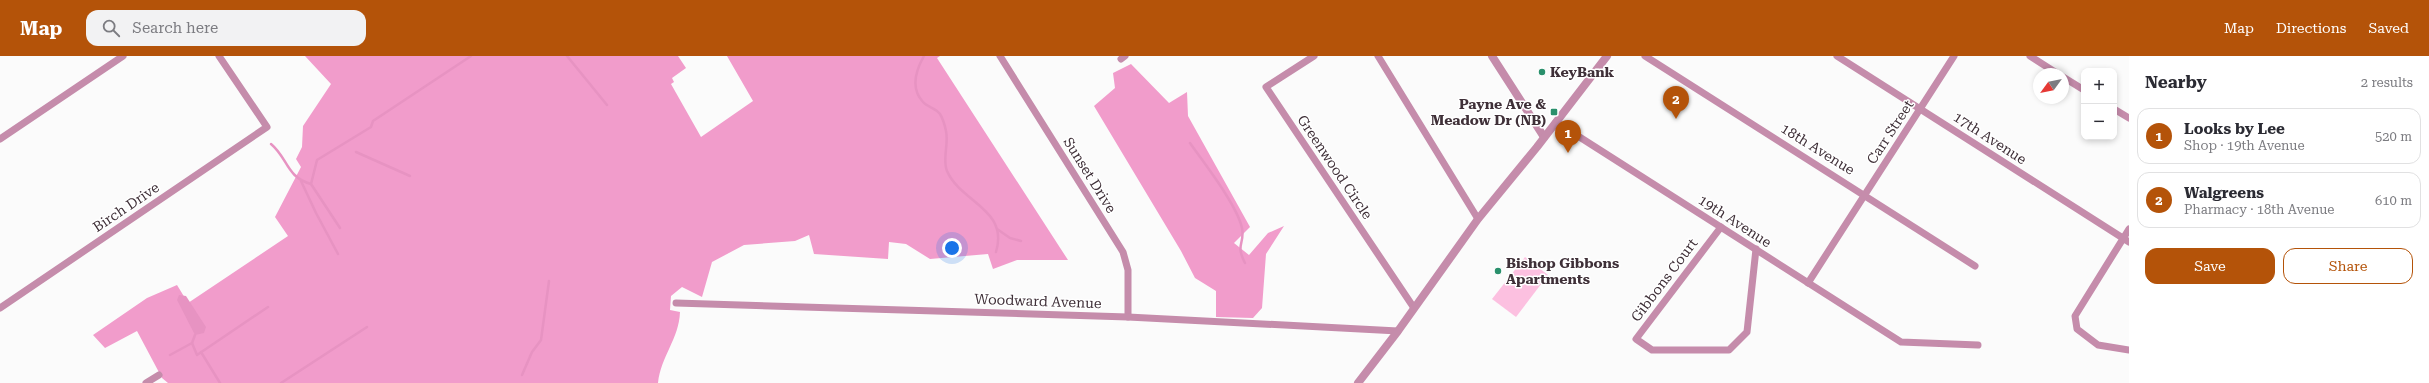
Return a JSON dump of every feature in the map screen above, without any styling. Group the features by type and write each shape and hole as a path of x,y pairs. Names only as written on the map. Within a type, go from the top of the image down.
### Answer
{"street":[{"path":"0,139 123,56"},
{"name":"Birch Drive","path":"0,308 268,127 219,56"},
{"name":"Sunset Drive","path":"1000,56 1123,252 1128,270 1128,317"},
{"name":"Greenwood Circle","path":"1314,56 1266,88 1414,308"},
{"path":"1378,56 1478,219"},
{"path":"1492,56 1544,137"},
{"path":"1358,383 1398,331 1478,219 1607,56"},
{"name":"18th Avenue","path":"1645,56 1865,194 1975,266"},
{"name":"17th Avenue","path":"1837,56 2126,240"},
{"name":"Carr Street","path":"1808,283 1954,56"},
{"path":"2030,56 2049,68"},
{"path":"2069,81 2081,88"},
{"path":"2117,111 2129,118"},
{"name":"19th Avenue","path":"1556,122 1901,342 1978,345"},
{"name":"Gibbons Court","path":"1721,227 1636,339 1652,350 1729,350 1747,332 1756,249"},
{"path":"2129,229 2126,240 2075,316 2077,329 2098,345 2129,350"},
{"name":"Woodward Avenue","path":"676,303 1128,317 1398,331"},
{"path":"146,383 159,375"}],"shaded area":[{"path":"305,56 678,56 686,68 672,78 674,82 671,84 701,137 753,101 727,56 940,56 937,58 1068,260 1017,260 993,269 988,254 930,259 906,244 889,242 888,259 814,254 809,235 795,241 744,245 712,262 702,297 682,287 671,296 670,310 680,312 679,322 677,331 663,364 658,383 168,383 162,378 137,331 105,348 93,335 147,298 177,285 188,303 288,236 275,217 301,167 296,159 302,147 303,126 331,84"},
{"path":"1131,64 1169,103 1187,92 1188,116 1250,227 1234,243 1249,255 1268,233 1284,226 1266,254 1262,308 1253,318 1216,317 1216,291 1195,278 1181,251 1094,106 1115,88 1113,73"},
{"path":"1525,257 1548,275 1516,317 1492,299"},
{"path":"179,295 186,296 206,327 204,333 195,335 177,300"}],"waterway":[{"path":"311,184 317,160 371,127 373,121 471,56"},
{"path":"567,56 607,105"},
{"path":"924,56 917,73 915,85 919,97 923,102 938,112 943,120 947,136 945,162 947,171 962,191 982,207 996,226 998,237 996,252"},
{"path":"1190,143 1234,208 1242,228 1243,233 1240,248 1245,263"},
{"path":"271,144 277,149 292,172 303,181 311,184 340,228"},
{"path":"356,152 410,176"},
{"path":"301,181 338,254"},
{"path":"997,229 1010,238 1021,241"},
{"path":"522,375 532,352 541,340 549,281"},
{"path":"170,355 192,343 197,355 268,307"},
{"path":"281,383 367,327"},
{"path":"192,343 195,335"},
{"path":"201,352 220,383"}],"place":[{"name":"KeyBank","path":"1542,72"},
{"name":"Payne Ave & Meadow Dr (NB)","path":"1554,112"},
{"name":"Walgreens","path":"1676,119"},
{"name":"Looks by Lee","path":"1568,153"},
{"name":"Bishop Gibbons Apartments","path":"1498,271"}]}
